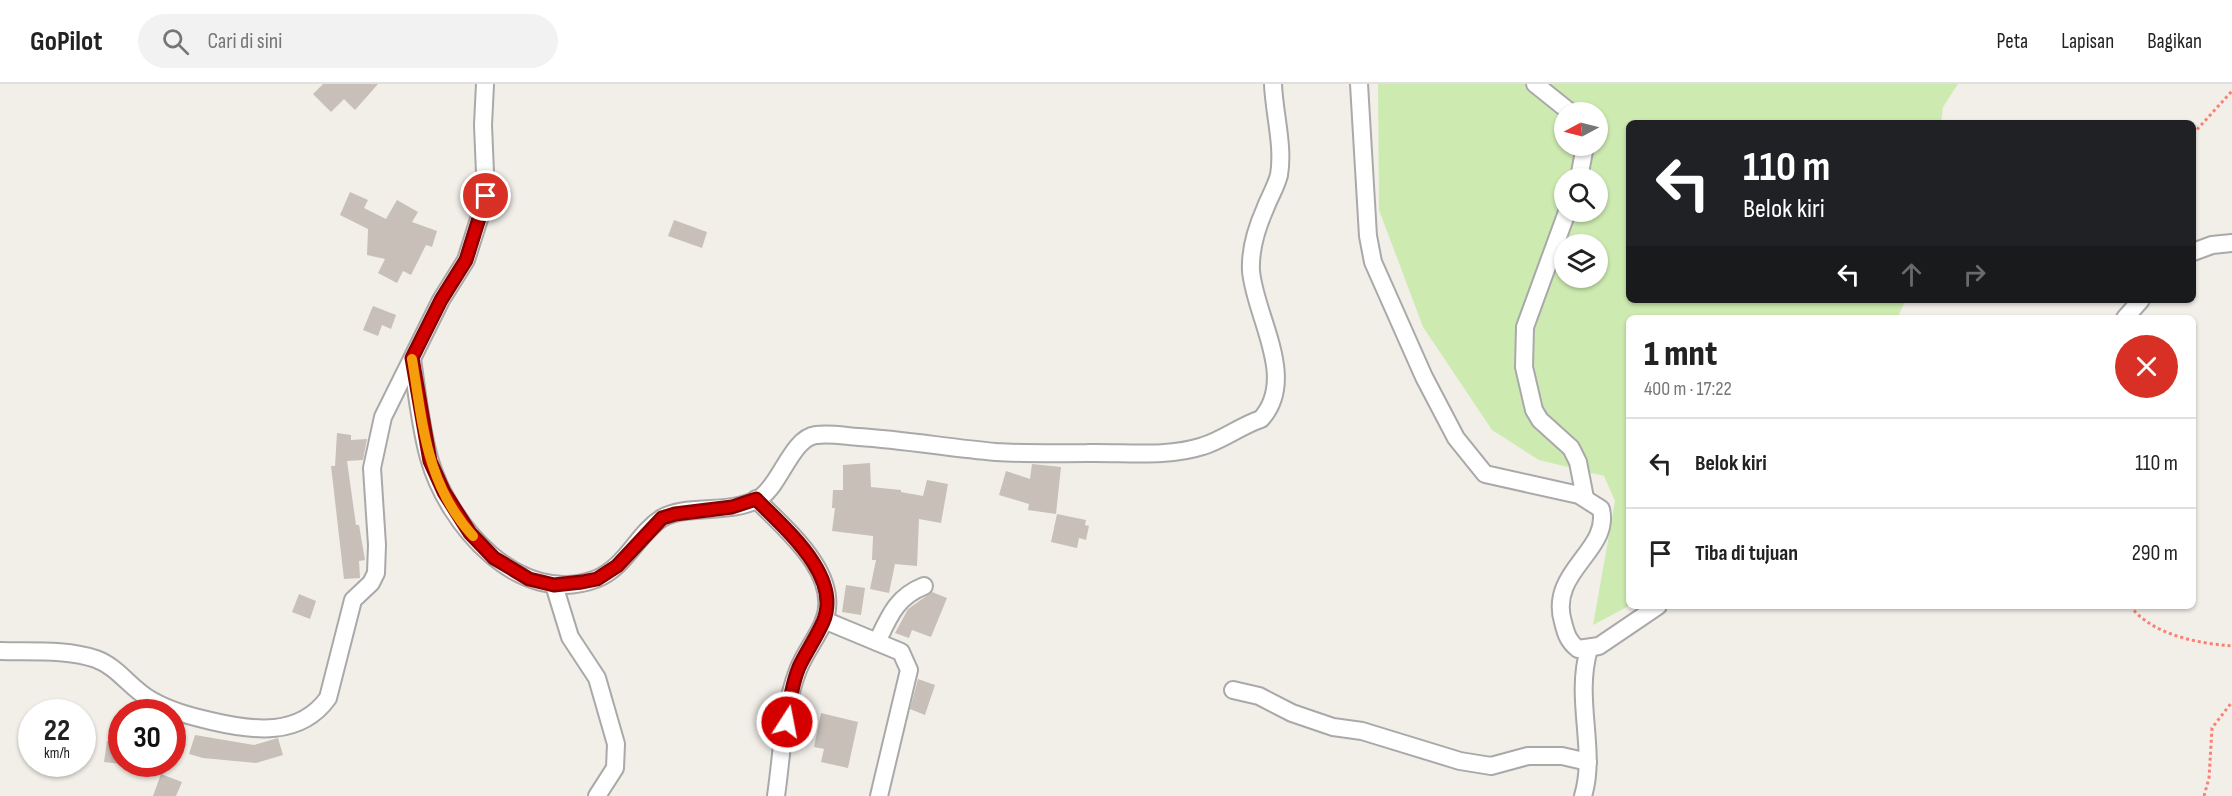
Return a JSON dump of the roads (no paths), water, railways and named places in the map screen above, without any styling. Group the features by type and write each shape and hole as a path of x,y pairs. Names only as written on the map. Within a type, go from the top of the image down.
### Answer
{"street":[{"path":"0,651 70,653 96,659 106,664 149,699 179,713 251,729 274,729 313,715 328,698 352,600 370,584 376,573 377,545 372,468 383,417 441,300 466,260 486,196 483,124 485,84"},
{"path":"412,358 430,461 457,515 494,558 529,579 554,585 597,579 629,555 662,518 675,514 732,507 756,499 778,478 801,443 814,435 895,439 997,452 1062,455 1155,454 1203,446 1261,419 1267,412 1275,391 1276,374 1254,289 1251,258 1263,211 1279,176 1273,84"},
{"path":"1359,84 1368,236 1373,262 1424,378 1456,438 1485,474 1585,498 1601,508 1604,521 1600,533 1563,586 1561,607 1569,642 1578,650 1599,646 1654,609"},
{"path":"1535,84 1558,102"},
{"path":"1564,222 1525,327 1524,367 1534,410 1540,420 1572,448 1578,462 1585,498"},
{"path":"2196,251 2212,245 2232,243"},
{"path":"2128,315 2138,303"},
{"path":"756,499 804,546 825,590 824,620 798,670 789,703 776,796"},
{"path":"554,585 570,637 597,678 616,744 615,768 597,796"},
{"path":"877,642 895,605 912,590 924,586"},
{"path":"824,620 901,652 909,670 879,796"},
{"path":"1583,796 1588,778 1583,696 1584,666 1589,649"},
{"path":"1233,690 1259,696 1292,713 1333,728 1362,731 1460,761 1491,766 1527,756 1562,756 1588,762"}]}
